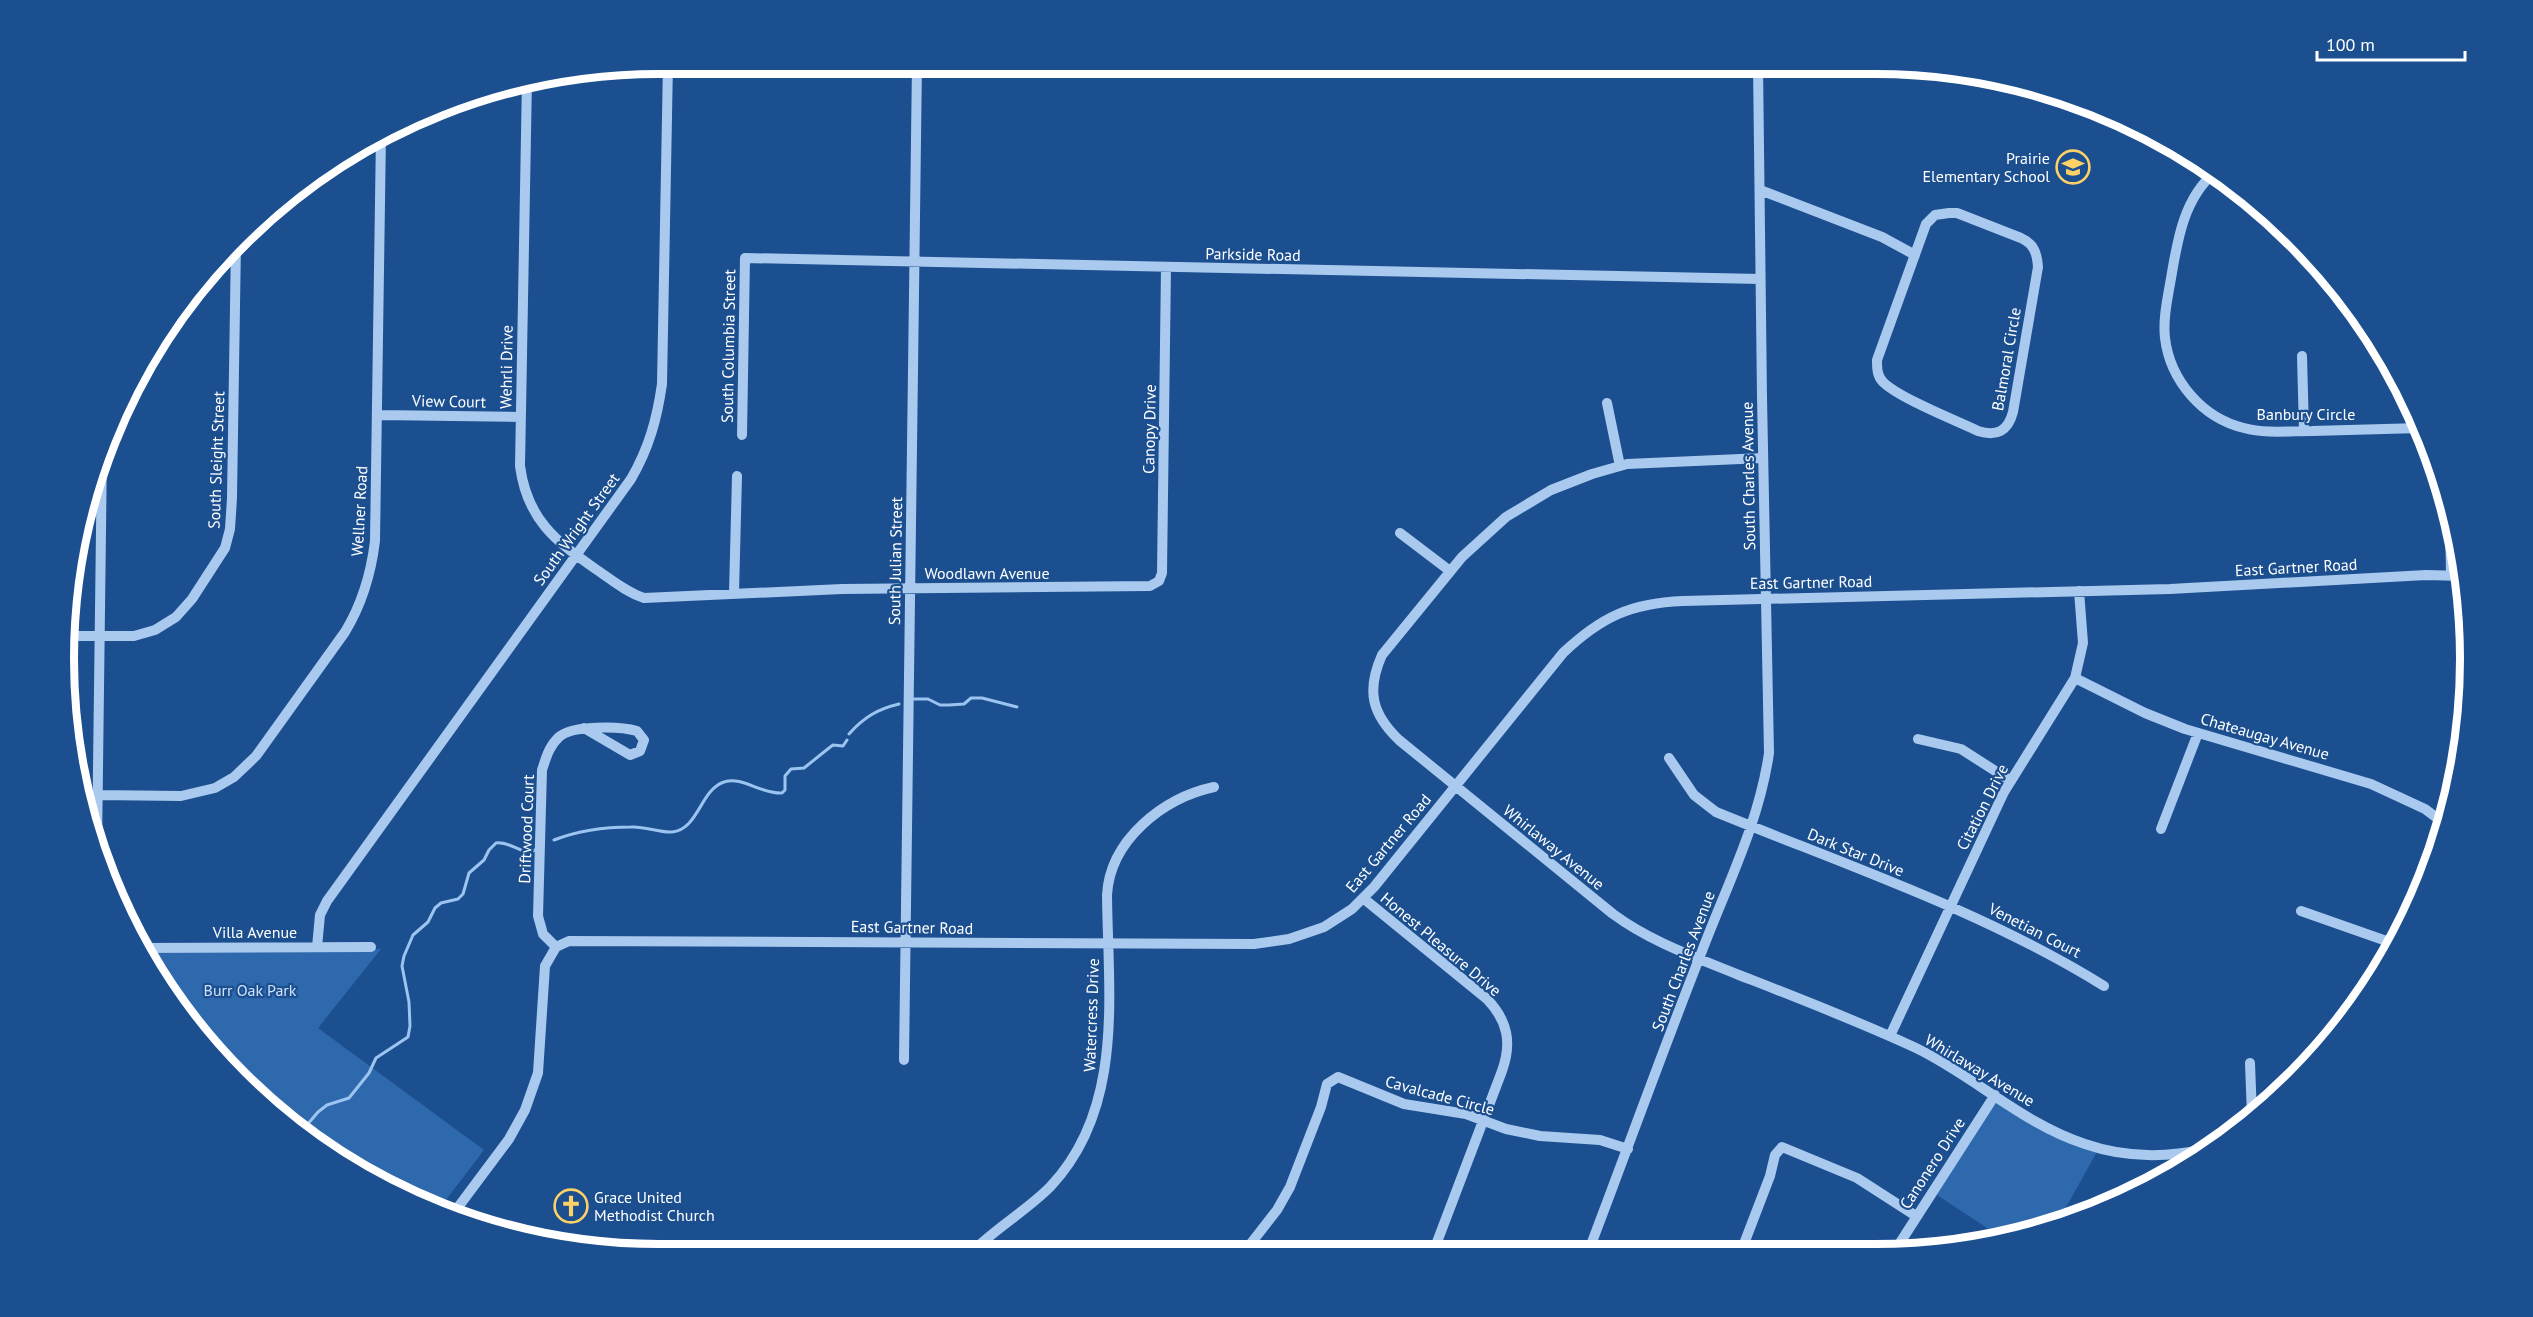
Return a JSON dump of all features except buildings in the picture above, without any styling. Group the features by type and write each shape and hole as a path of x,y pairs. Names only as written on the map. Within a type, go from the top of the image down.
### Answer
{"street":[{"name":"South Wright Street","path":"317,947 320,915 327,901 617,499 642,460 653,434 658,410 663,358 668,73"},
{"name":"South Julian Street","path":"904,1060 917,73"},
{"name":"South Charles Avenue","path":"1591,1244 1751,826 1762,795 1769,753 1758,73"},
{"name":"Wehrli Drive","path":"527,89 520,466 528,501 543,526 558,541 627,591 644,598"},
{"name":"Wellner Road","path":"97,795 195,794 215,788 234,777 256,756 345,632 362,600 375,541 381,144"},
{"name":"Banbury Circle","path":"2209,178 2189,206 2178,238 2165,318 2165,340 2172,366 2189,394 2202,407 2221,420 2258,431 2412,428"},
{"path":"1760,190 1882,237 1915,255"},
{"name":"Balmoral Circle","path":"1948,213 1956,213 2021,238 2030,244 2037,254 2038,267 2013,412 2006,427 1997,434 1989,435 1978,431 1908,397 1884,384 1880,379 1877,360 1915,255 1929,220 1935,215 1948,213"},
{"name":"South Sleight Street","path":"75,636 139,635 154,630 176,617 192,600 216,565 227,542 232,498 236,255"},
{"name":"Parkside Road","path":"745,258 1760,279"},
{"name":"South Columbia Street","path":"742,435 745,258"},
{"name":"Canopy Drive","path":"1150,586 1159,581 1162,573 1166,267"},
{"path":"2302,356 2304,431"},
{"path":"1607,403 1620,466"},
{"name":"View Court","path":"377,415 521,417"},
{"name":"Whirlaway Avenue","path":"1763,458 1669,461 1620,466 1569,482 1530,502 1485,534 1450,571 1382,655 1376,674 1373,698 1379,717 1389,730 1455,786 1619,918 1647,936 1890,1036 1951,1067 2054,1131 2098,1148 2130,1154 2163,1156 2189,1152"},
{"path":"734,593 737,476"},
{"path":"97,822 102,481"},
{"path":"1401,533 1450,571"},
{"path":"2451,562 2451,575"},
{"name":"East Gartner Road","path":"556,947 569,941 586,940 1108,945 1271,943 1324,927 1340,918 1363,898 1563,652 1595,625 1625,610 1655,602 2079,591 2451,575"},
{"name":"Woodlawn Avenue","path":"644,598 909,588 1150,586"},
{"name":"Citation Drive","path":"1890,1036 1990,818 2075,678 2083,643 2079,591"},
{"name":"Chateaugay Avenue","path":"2075,678 2145,713 2198,733 2350,775 2407,799 2438,817"},
{"name":"Driftwood Court","path":"556,947 543,934 538,916 542,770 549,750 560,735 584,728 620,728 637,731 644,740 640,752 630,755 584,728"},
{"path":"2161,829 2198,733"},
{"path":"1918,739 1962,748 2011,781"},
{"name":"Dark Star Drive","path":"1669,758 1685,785 1701,802 1716,812 1950,906"},
{"name":"Watercress Drive","path":"981,1244 1050,1186 1065,1170 1087,1134 1100,1098 1108,1056 1108,885 1118,853 1138,829 1173,803 1194,791 1214,786"},
{"name":"Honest Pleasure Drive","path":"1363,898 1487,999 1500,1014 1508,1040 1508,1055 1436,1244"},
{"name":"Venetian Court","path":"1950,906 2042,948 2104,986"},
{"path":"2301,912 2386,941"},
{"name":"Villa Avenue","path":"150,948 371,947"},
{"path":"458,1207 514,1132 537,1082 544,974 556,947"},
{"path":"2250,1062 2252,1105"},
{"name":"Cavalcade Circle","path":"1250,1244 1277,1210 1290,1187 1322,1107 1327,1084 1338,1077 1404,1104 1466,1114 1526,1134 1600,1140 1628,1149"},
{"name":"Canonero Drive","path":"1900,1243 1995,1095"},
{"path":"1744,1244 1770,1176 1775,1155 1782,1147 1857,1178 1916,1216"}],"green space":[{"name":"Burr Oak Park","path":"381,949 318,1028 484,1150 444,1202 366,1165 302,1123 245,1072 194,1015 153,953"},
{"path":"1995,1098 2098,1150 2064,1212 2026,1224 1992,1231 1934,1193"}],"waterway":[{"path":"914,699 928,699 940,705 949,705 964,704 971,698 982,698 1017,707"},
{"path":"849,734 872,714 899,704"},
{"path":"554,840 583,831 611,828 636,827 667,832 681,829 694,817 716,786 724,782 738,781 766,791 782,793 785,790 785,776 791,769 804,768 833,745 843,746 847,740"},
{"path":"306,1126 327,1105 349,1098 369,1073 376,1058 408,1037 409,1002 402,966 404,956 413,935 428,922 435,908 441,903 458,899 463,894 469,873 484,860 496,843 507,844 525,851 535,850"}],"place":[{"name":"Prairie Elementary School","path":"2073,167"},
{"name":"Grace United Methodist Church","path":"571,1206"}]}
